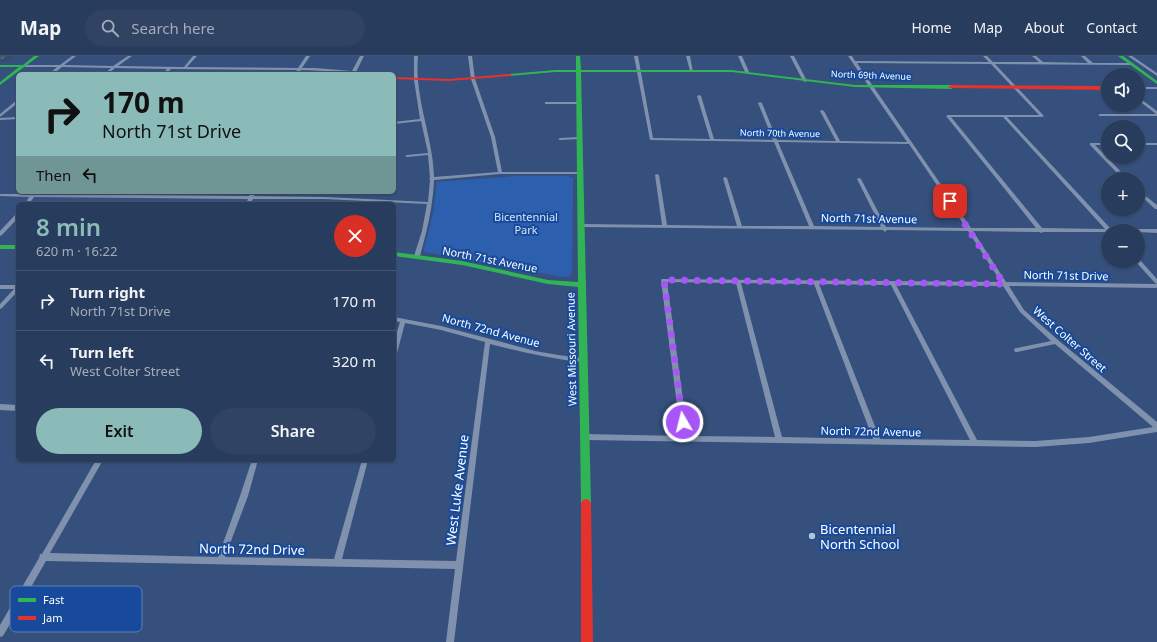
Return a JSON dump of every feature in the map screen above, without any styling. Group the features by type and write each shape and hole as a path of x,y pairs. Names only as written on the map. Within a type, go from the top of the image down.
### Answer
{"street":[{"path":"0,84 37,56"},
{"path":"53,72 74,56"},
{"path":"108,72 130,56"},
{"path":"185,67 195,56"},
{"path":"297,72 308,56"},
{"path":"0,66 300,68 354,72 362,56"},
{"path":"416,56 414,73 422,120 430,154 431,179 425,229 417,256"},
{"path":"470,56 474,79 493,137 500,173"},
{"name":"West Missouri Avenue","path":"578,56 587,642"},
{"path":"636,56 638,71"},
{"path":"688,56 692,71"},
{"path":"740,56 747,72"},
{"path":"792,56 805,81"},
{"name":"West Colter Street","path":"850,56 970,230 1022,311 1056,342 1157,426"},
{"path":"933,56 938,63"},
{"path":"985,56 1042,116 948,116 1041,231"},
{"path":"1034,56 1042,63"},
{"path":"1083,56 1092,64"},
{"path":"1120,56 1131,60 1157,75"},
{"path":"854,62 1092,64 1131,60 1157,83"},
{"path":"166,72 170,67"},
{"name":"North 69th Avenue","path":"396,78 416,80 474,79 542,72 578,71 692,71 747,72 837,85 1101,88"},
{"name":"North 70th Avenue","path":"638,71 651,139 909,143"},
{"path":"1145,88 1157,88"},
{"path":"699,96 712,140"},
{"path":"0,117 16,103"},
{"path":"546,103 579,103"},
{"path":"760,103 812,228"},
{"path":"1145,104 1157,114"},
{"path":"822,111 838,142"},
{"path":"1100,115 1157,114"},
{"path":"1004,116 1104,224"},
{"path":"0,117 16,118"},
{"path":"396,123 422,120"},
{"path":"560,139 579,138"},
{"path":"1101,144 1091,144 1101,154"},
{"path":"1145,144 1157,144"},
{"path":"407,156 430,154"},
{"path":"1111,164 1119,172"},
{"path":"431,179 500,173 579,173"},
{"path":"657,175 665,226"},
{"path":"725,178 740,227"},
{"path":"859,179 885,230"},
{"path":"0,195 179,194 251,198 325,198 429,203"},
{"path":"249,202 252,194"},
{"path":"325,198 326,194"},
{"path":"1145,197 1157,208"},
{"path":"0,234 16,217"},
{"name":"North 71st Avenue","path":"581,226 1101,231"},
{"name":"North 71st Avenue","path":"1145,231 1157,231"},
{"path":"0,242 16,243"},
{"path":"0,247 16,247"},
{"name":"North 71st Avenue","path":"396,254 462,263 548,282 581,285"},
{"path":"1144,268 1157,282"},
{"name":"North 71st Drive","path":"685,438 664,280 893,284 1157,286"},
{"path":"738,281 779,440"},
{"path":"816,282 878,442"},
{"path":"893,284 974,443"},
{"path":"0,287 16,287"},
{"path":"0,307 16,289"},
{"name":"North 72nd Avenue","path":"396,319 450,329 543,356 582,360"},
{"path":"396,346 403,320"},
{"name":"West Luke Avenue","path":"450,642 488,340"},
{"path":"1018,350 1056,342"},
{"path":"0,407 16,408"},
{"name":"North 72nd Avenue","path":"585,438 685,438 1035,444 1089,440 1157,429"},
{"path":"27,586 99,462"},
{"path":"220,561 255,462"},
{"path":"338,563 364,462"},
{"name":"North 72nd Drive","path":"43,557 460,564"},
{"path":"0,633 10,615"}],"green space":[{"name":"Bicentennial Park","path":"515,176 567,176 573,178 571,276 562,277 425,252 424,250 433,213 437,182"}],"building":[{"path":"0,56 8,56 0,60"}],"traffic: fast":[{"path":"0,84 37,56"},
{"path":"578,56 586,503"},
{"path":"1120,56 1157,83"},
{"path":"0,66 24,66"},
{"path":"509,75 555,71 732,71 855,86 951,87"},
{"path":"0,247 16,247"},
{"path":"396,254 462,263 548,282 581,285"}],"traffic: jam":[{"path":"396,78 449,80 509,75"},
{"path":"951,87 1101,88"},
{"path":"586,503 587,642"}],"place":[{"name":"Bicentennial North School","path":"812,536"}],"route":[{"path":"683,422 664,280 893,284 1004,284 950,201"}]}
